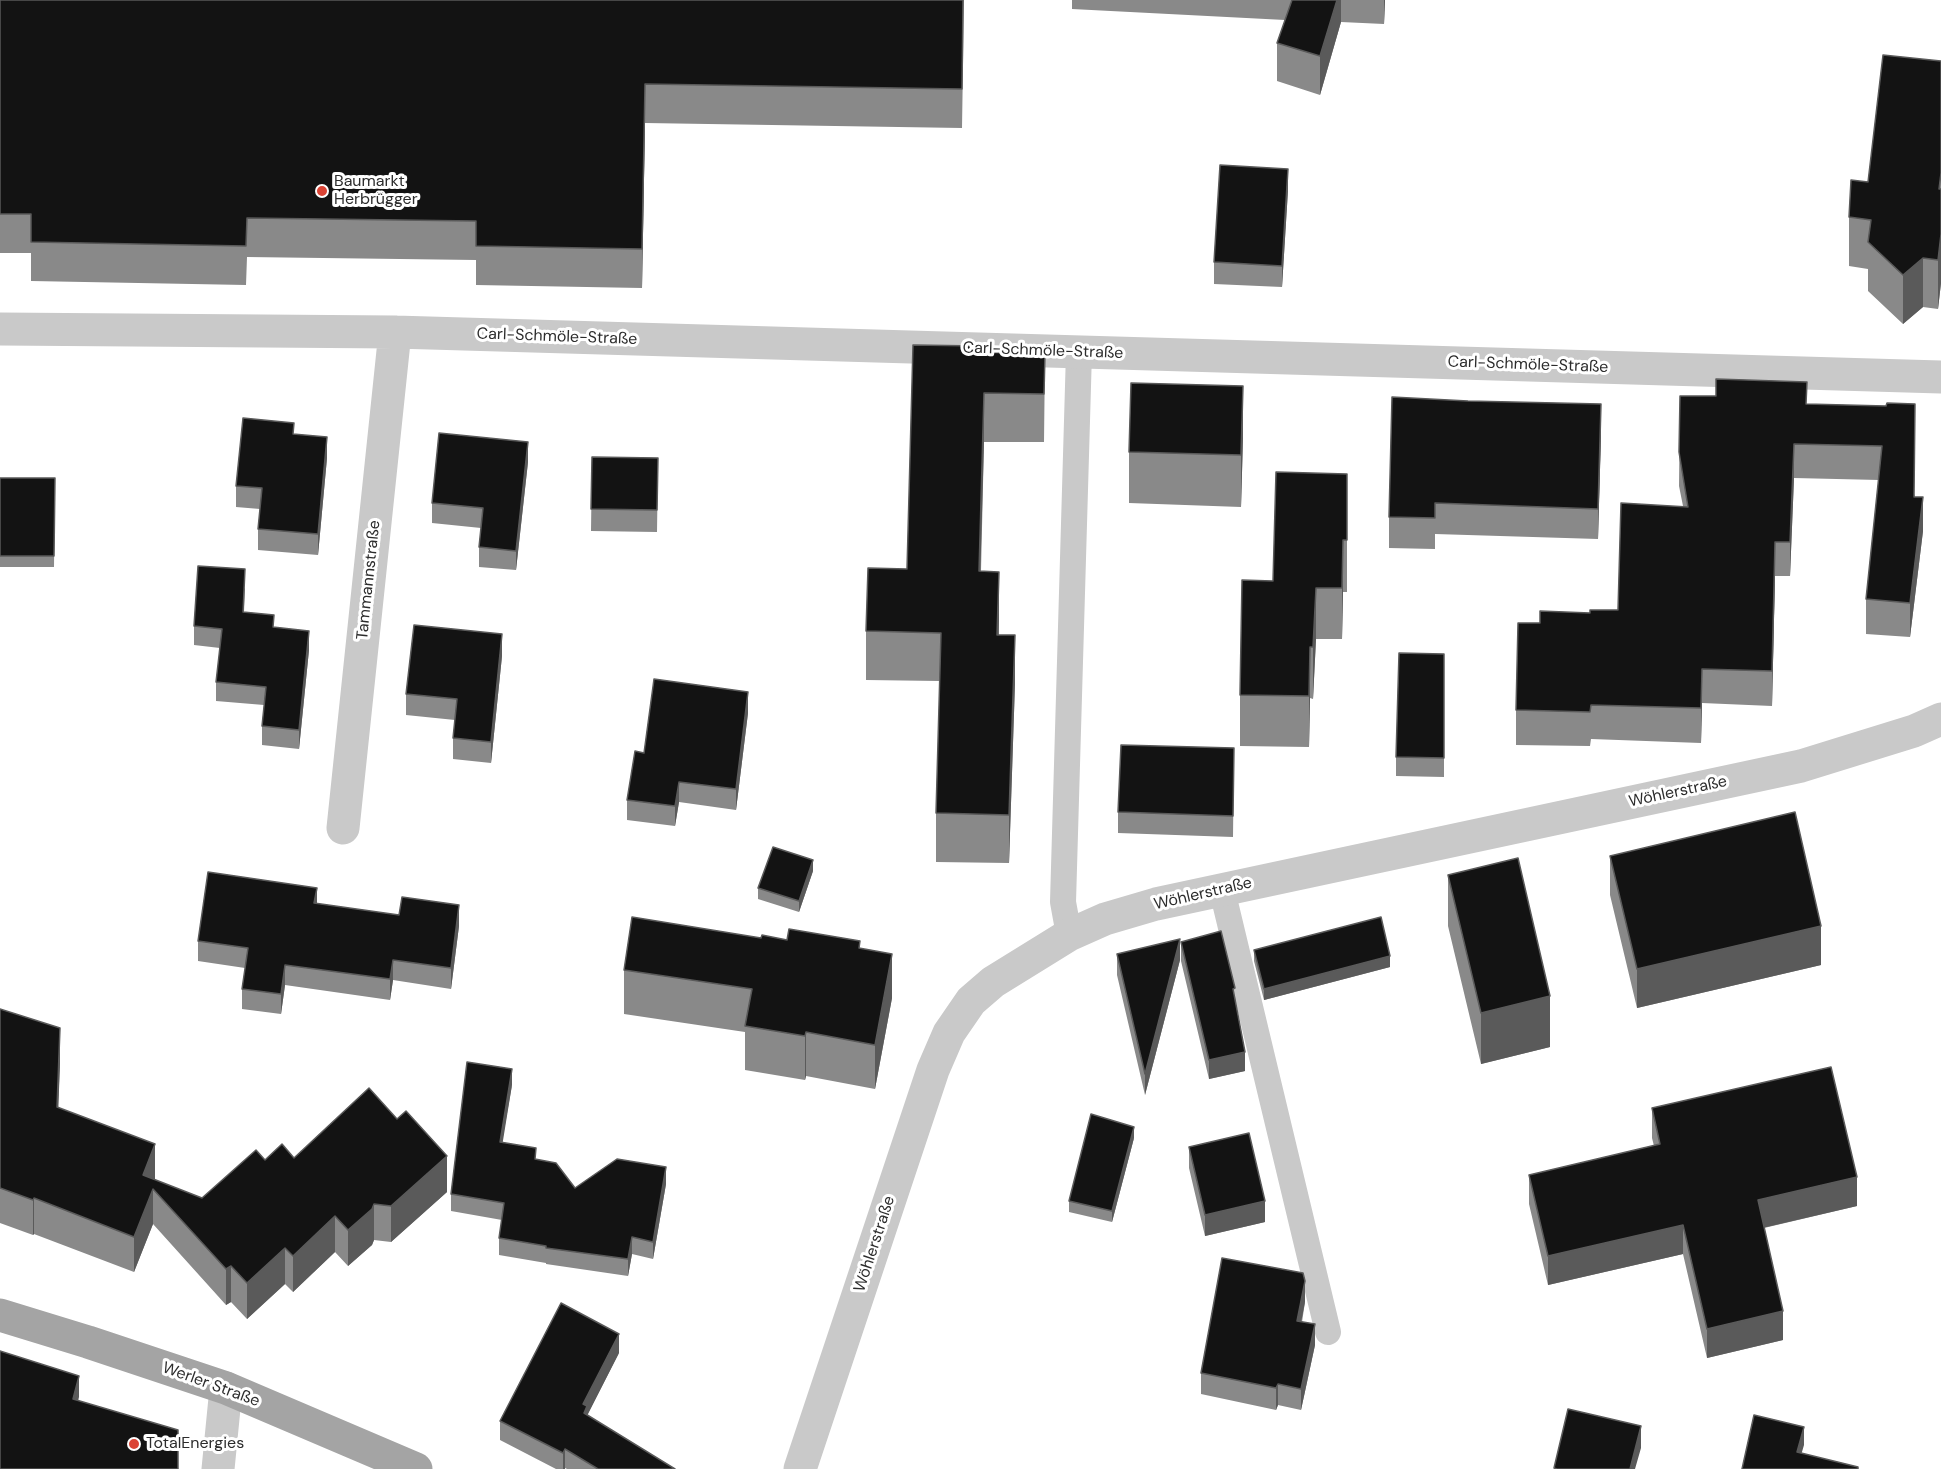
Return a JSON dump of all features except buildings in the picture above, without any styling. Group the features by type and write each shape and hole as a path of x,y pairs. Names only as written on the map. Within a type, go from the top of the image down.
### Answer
{"main road":[{"name":"Werler Straße","path":"0,1315 226,1388 416,1469"}],"street":[{"name":"Carl-Schmöle-Straße","path":"0,329 395,332 1941,377"},
{"name":"Tammannstraße","path":"343,828 395,332"},
{"name":"Wöhlerstraße","path":"800,1469 933,1070 949,1033 971,1001 993,982 1069,935 1105,919 1156,904 1801,766 1914,731 1941,719"},
{"path":"218,1469 226,1388"}],"lane":[{"path":"1069,935 1063,902 1079,352"},
{"path":"1222,890 1328,1332"}],"place":[{"name":"Baumarkt Herbrügger","path":"322,191"},
{"name":"TotalEnergies","path":"134,1444"}]}
